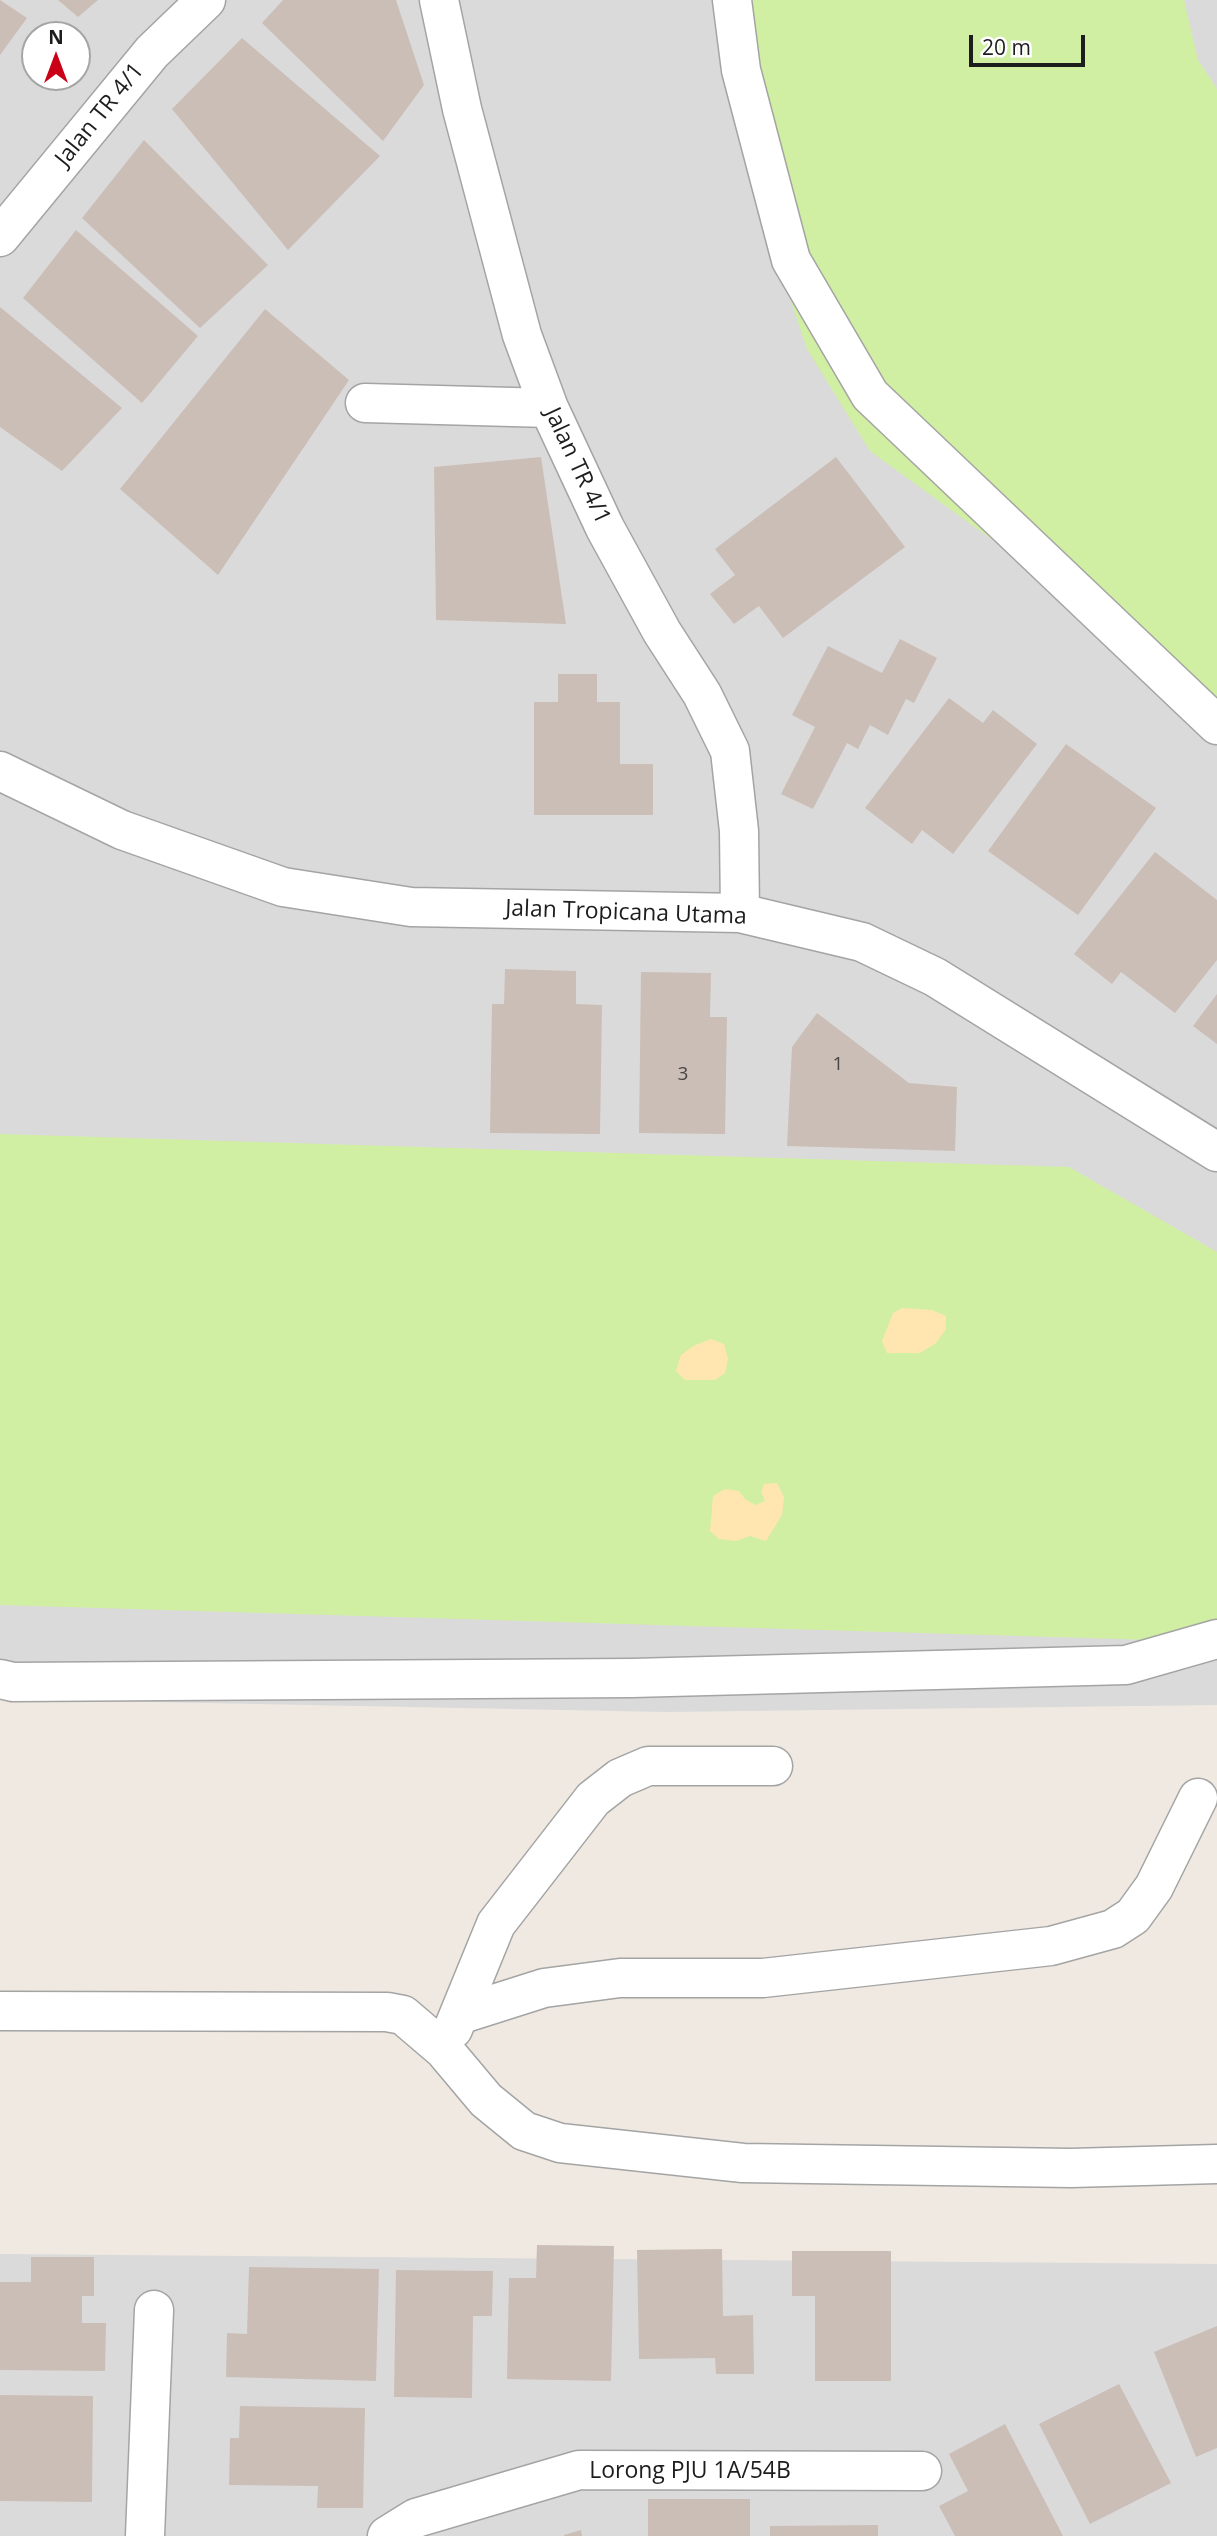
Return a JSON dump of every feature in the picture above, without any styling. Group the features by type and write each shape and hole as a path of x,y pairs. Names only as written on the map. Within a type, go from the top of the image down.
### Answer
{"street":[{"name":"Jalan TR 4/1","path":"0,237 152,52 206,0"},
{"name":"Jalan TR 4/1","path":"439,0 462,109 522,335 549,408 605,528 662,632 702,694 730,751 740,831 740,913"},
{"path":"732,0 741,70 790,260 870,395 1217,725"},
{"path":"365,403 549,408"},
{"name":"Jalan Tropicana Utama","path":"0,771 122,830 283,887 411,907 740,913 862,942 935,977 1217,1152"},
{"path":"0,1679 26,1682 632,1678 1126,1665 1217,1639"},
{"path":"444,2050 496,1924 593,1799 620,1778 648,1766 773,1766"},
{"path":"459,2015 544,1988 620,1978 776,1977 1051,1946 1113,1929 1133,1916 1154,1887 1198,1798"},
{"path":"0,2011 387,2012 403,2015 444,2050 486,2100 524,2131 560,2143 743,2164 1071,2168 1217,2164"},
{"path":"145,2536 154,2310"},
{"name":"Lorong PJU 1A/54B","path":"387,2536 416,2518 579,2470 922,2471"}],"shaded area":[{"path":"0,0 1217,0 1217,1705 666,1712 0,1699"},
{"path":"0,2254 1217,2264 1217,2536 0,2536"}],"green space":[{"path":"720,0 1184,0 1198,60 1217,89 1217,703 870,451 807,349 765,224"},
{"path":"0,1134 1069,1167 1217,1252 1217,1642 0,1605"}],"sand":[{"path":"902,1308 932,1310 946,1316 946,1329 936,1343 920,1353 887,1353 882,1341 893,1313"},
{"path":"711,1339 724,1344 728,1359 725,1373 715,1380 685,1380 676,1371 681,1355 693,1346"},
{"path":"777,1483 784,1497 782,1515 766,1541 750,1536 736,1541 719,1539 710,1531 713,1496 725,1489 739,1491 755,1505 765,1501 761,1492 764,1484"}],"building":[{"path":"0,0 27,18 21,21 21,26 0,55"},
{"path":"58,0 98,0 78,17"},
{"path":"283,0 396,0 424,85 383,141 262,23"},
{"path":"242,38 380,156 288,250 172,109"},
{"path":"144,140 268,265 200,328 82,218"},
{"path":"76,230 198,336 142,403 23,298"},
{"path":"0,307 122,408 62,471 0,427"},
{"path":"265,309 349,380 218,575 120,489"},
{"path":"541,457 566,624 436,620 434,467"},
{"path":"836,457 905,547 783,638 759,606 734,624 710,594 735,575 715,549"},
{"path":"900,639 937,658 914,703 906,699 888,735 870,725 858,749 847,743 813,809 781,794 815,727 792,715 828,646 882,673"},
{"path":"558,674 597,674 597,702 620,702 620,764 653,764 653,815 534,815 534,702 558,702"},
{"path":"949,698 983,723 993,710 1037,744 953,854 922,830 912,844 865,808"},
{"path":"1066,744 1156,808 1078,915 988,851"},
{"path":"1155,852 1217,900 1217,960 1175,1013 1121,972 1112,984 1074,954"},
{"path":"505,969 576,971 576,1004 602,1005 600,1134 490,1133 492,1004 504,1004"},
{"path":"641,972 711,973 710,1017 727,1017 725,1134 639,1133"},
{"path":"1217,994 1217,1044 1193,1026"},
{"path":"817,1013 909,1083 957,1087 955,1151 787,1146 792,1047"},
{"path":"537,2245 614,2246 611,2381 507,2379 509,2278 536,2278"},
{"path":"722,2249 723,2316 753,2315 754,2374 716,2374 715,2358 639,2359 637,2250"},
{"path":"792,2251 891,2251 891,2381 815,2381 815,2296 792,2296"},
{"path":"31,2257 94,2257 94,2296 82,2296 82,2323 106,2323 105,2371 0,2370 0,2282 31,2282"},
{"path":"249,2267 379,2269 376,2381 226,2377 227,2333 247,2334"},
{"path":"396,2270 493,2271 492,2316 473,2316 472,2398 394,2397"},
{"path":"1217,2326 1217,2448 1196,2457 1154,2352"},
{"path":"1119,2384 1171,2483 1090,2524 1039,2424"},
{"path":"0,2395 93,2396 92,2502 0,2501"},
{"path":"240,2406 365,2408 363,2508 317,2508 318,2486 229,2485 230,2438 239,2438"},
{"path":"1005,2424 1063,2536 955,2536 939,2506 968,2491 949,2454"},
{"path":"648,2499 750,2499 750,2536 648,2536"},
{"path":"878,2525 878,2536 770,2536 770,2526"},
{"path":"581,2530 582,2536 564,2536 564,2535"}]}
